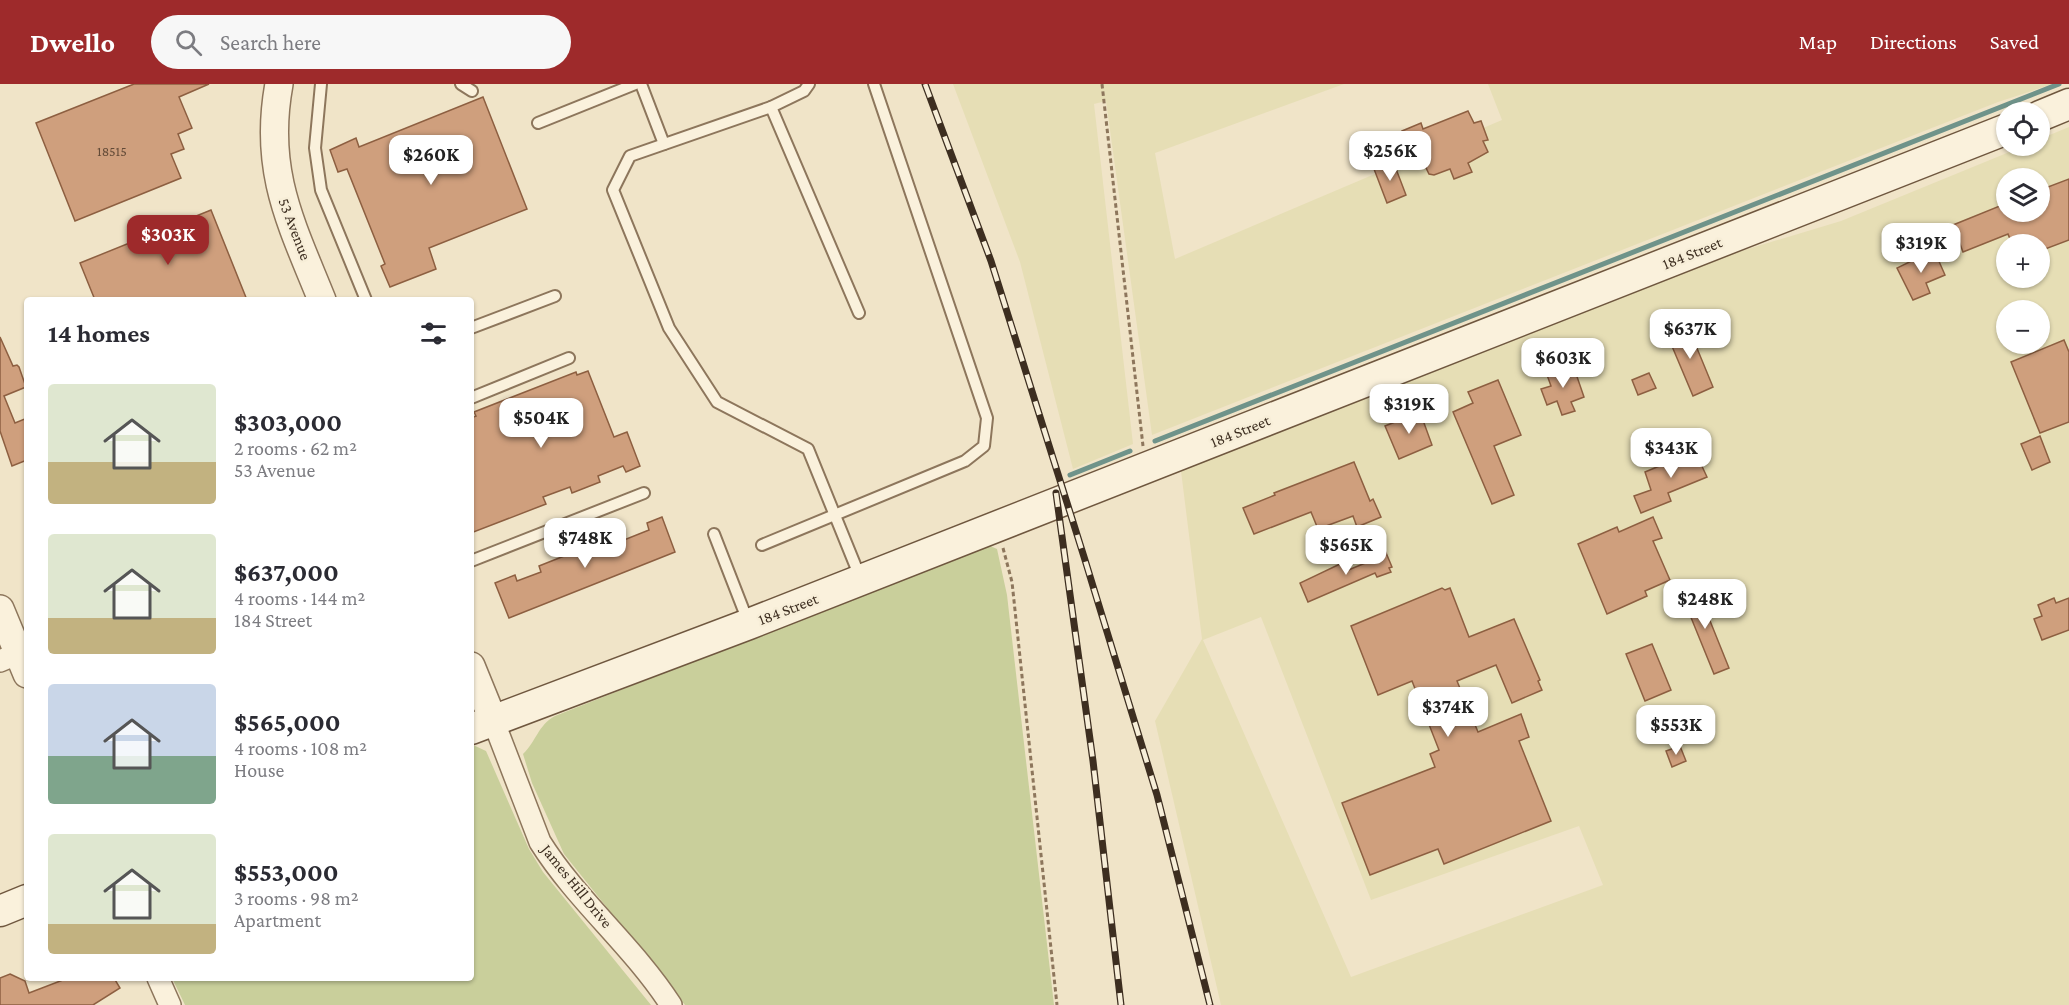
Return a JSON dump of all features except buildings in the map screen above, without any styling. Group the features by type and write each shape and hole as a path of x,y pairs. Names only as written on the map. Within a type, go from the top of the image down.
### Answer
{"main road":[{"path":"2050,112 2069,104"},
{"name":"184 Street","path":"482,724 862,580 1996,133"},
{"path":"0,911 24,901"}],"street":[{"name":"53 Avenue","path":"279,84 274,130 276,166 282,201 321,297"},
{"path":"0,609 15,662"},
{"path":"474,682 482,724"},
{"name":"James Hill Drive","path":"482,724 540,842 552,860 620,939 671,1005"},
{"path":"159,981 171,1005"}],"lane":[{"path":"321,84 315,148 321,190 365,297"},
{"path":"461,84 472,91"},
{"path":"538,123 635,84"},
{"path":"641,84 664,144"},
{"path":"808,84 804,91 771,107 630,156 613,190 669,328 717,402 808,449 837,514 862,580"},
{"path":"762,545 965,461 984,446 987,418 874,84"},
{"path":"771,107 859,313"},
{"path":"474,327 555,296"},
{"path":"474,397 569,358"},
{"path":"474,560 644,493"},
{"path":"714,534 749,624"}],"path":[{"path":"1102,84 1145,468"},
{"path":"1001,541 1012,582 1057,1005"}],"shaded area":[{"path":"953,84 1344,84 1155,153 1175,259 1502,120 1488,84 2053,84 1996,102 1152,435 1106,101 1094,104 1133,444 1073,469 1020,262"},
{"path":"2069,127 2069,1005 1221,1005 1155,721 1202,639 1181,471 1688,267 1841,221 2000,156 2050,156 2050,135","holes":["1261,617 1371,900 1579,826 1603,885 1351,977 1203,640"]}],"green space":[{"path":"988,545 997,549 1007,595 1054,1005 685,1005 564,854 532,783 523,754 545,724 555,716"},
{"path":"474,745 486,751 529,849 543,872 651,1005 185,1005 173,981 474,981"}],"waterway":[{"path":"1155,441 2059,84"},
{"path":"1070,475 1130,451"}],"railway":[{"path":"925,84 991,261 1085,560 1157,795 1210,1005"},
{"path":"1056,493 1093,761 1121,1005"}]}
